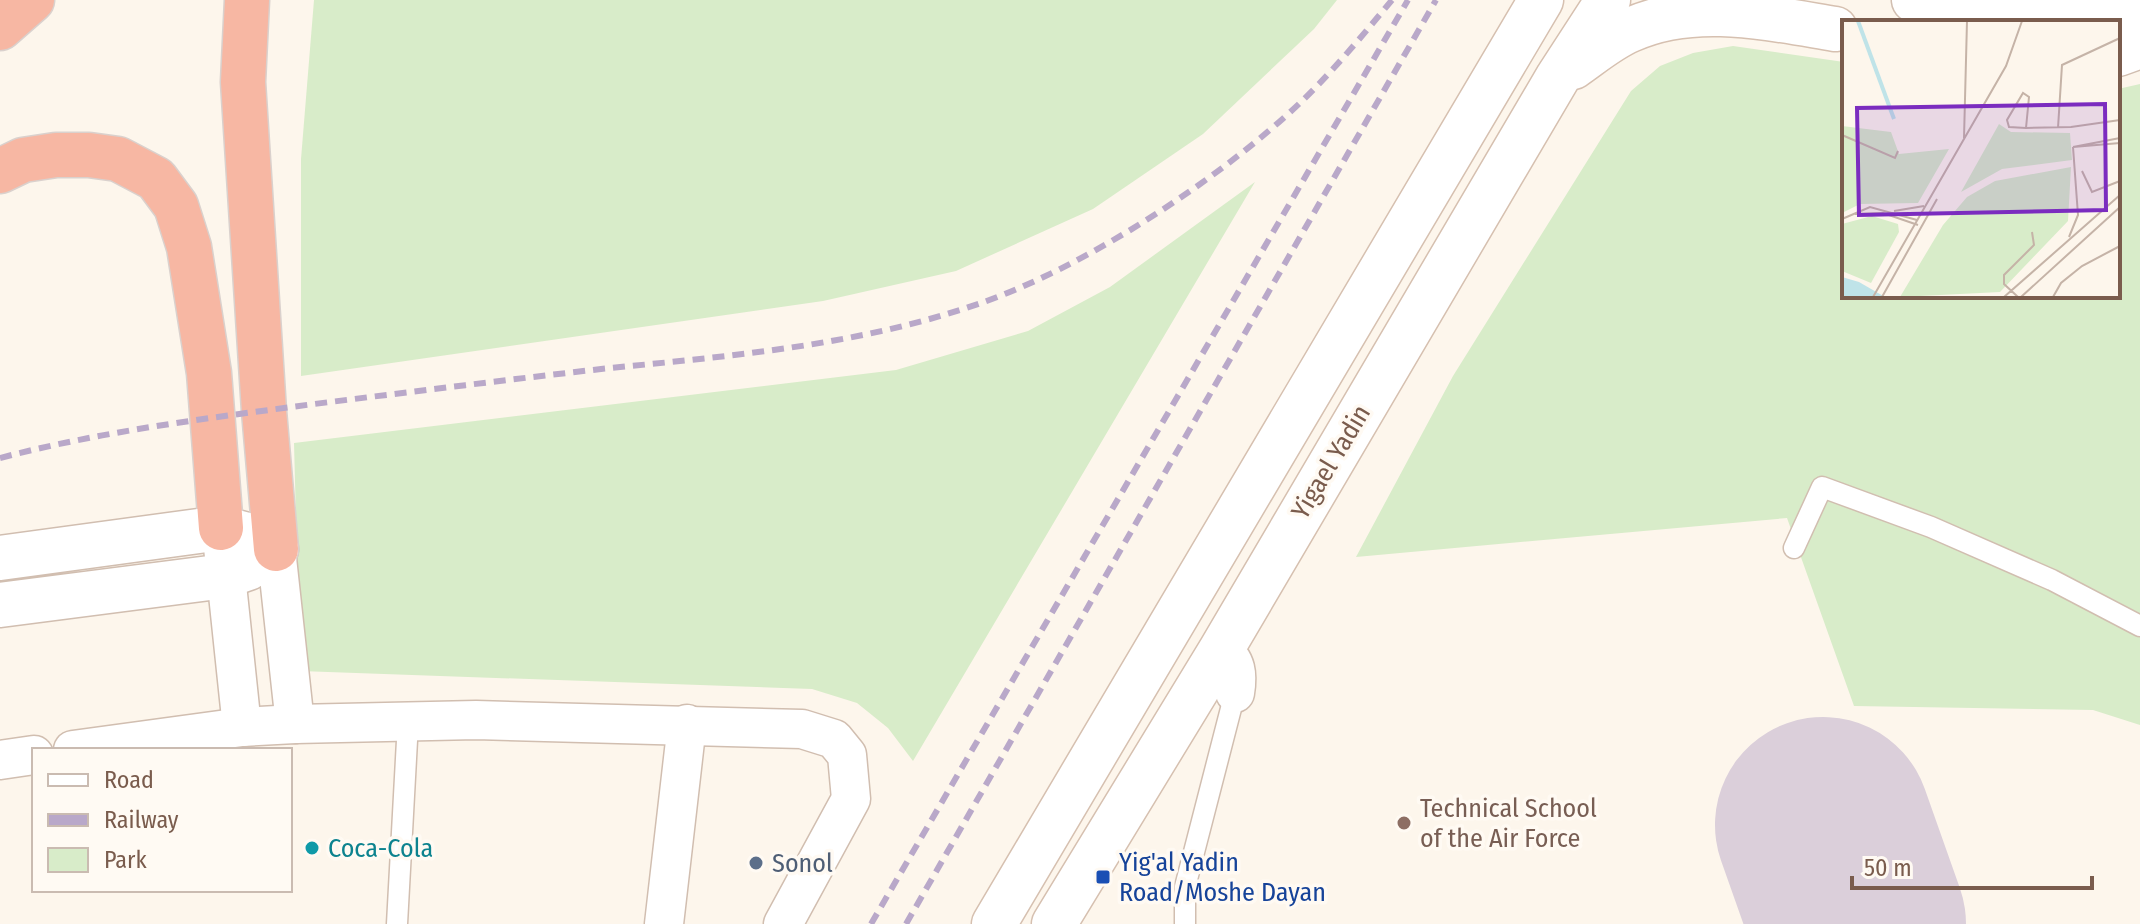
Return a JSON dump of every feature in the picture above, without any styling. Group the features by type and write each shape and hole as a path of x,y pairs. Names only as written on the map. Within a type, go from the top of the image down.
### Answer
{"highway":[{"path":"0,28 32,0"},
{"path":"247,0 243,82 276,549"},
{"path":"0,171 23,160 56,155 118,159 156,179 176,206 189,247 209,373 221,528"}],"main road":[{"name":"Yigael Yadin","path":"994,924 1541,0"},
{"name":"Yigael Yadin","path":"1054,924 1221,650 1558,77 1608,0"},
{"path":"1766,0 1840,30"},
{"path":"1914,0 1981,13 2027,16 2074,17 2140,9"},
{"path":"1558,77 1610,40 1663,18 1694,14 1733,15 1840,30"},
{"path":"2120,53 2140,46"},
{"path":"0,558 221,528 251,536 276,549 248,568 225,576 0,605"}],"street":[{"path":"221,528 242,727"},
{"path":"276,549 295,724"},
{"path":"1221,650 1229,655 1235,665 1235,693"},
{"path":"88,748 242,727 295,724 476,720 802,729 834,739 847,755 851,799 783,924"},
{"path":"664,924 687,724"},
{"path":"0,760 32,755"}],"lane":[{"path":"1794,548 1822,487 1958,539 2052,580 2140,626"},
{"path":"1185,924 1185,887 1235,693"},
{"path":"397,924 408,722"}],"green space":[{"path":"314,0 1337,0 1314,29 1203,134 1093,209 956,271 823,301 301,376 301,159"},
{"path":"1733,46 1842,62 1842,298 2120,298 2120,89 2140,84 2140,725 2093,710 1854,706 1787,518 1356,557 1453,376 1631,91 1660,66 1693,53"},
{"path":"1255,182 913,761 888,728 857,703 812,689 300,671 294,443 896,370 1028,331 1110,287"}],"runway":[{"path":"1823,825 1858,924"}],"railway":[{"path":"0,458 117,433 235,415 793,347 888,330 981,303 1022,287 1107,243 1150,218 1232,161 1313,90 1392,0"},
{"path":"871,924 1408,0"},
{"path":"906,924 1436,0"}],"place":[{"name":"Technical School of the Air Force","path":"1404,823"},
{"name":"Coca-Cola","path":"312,848"},
{"name":"Sonol","path":"756,863"},
{"name":"Yig'al Yadin Road/Moshe Dayan","path":"1103,877"}]}
